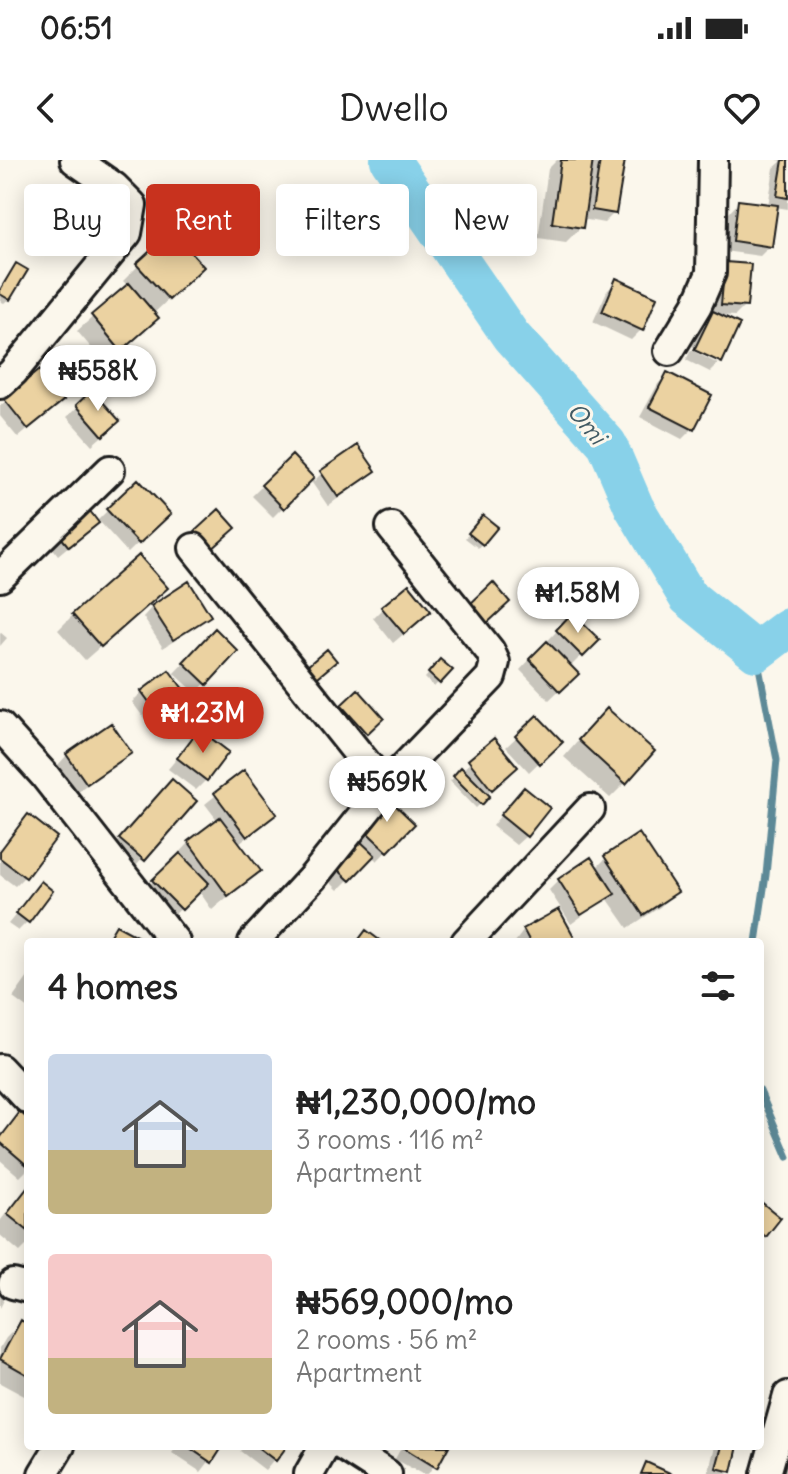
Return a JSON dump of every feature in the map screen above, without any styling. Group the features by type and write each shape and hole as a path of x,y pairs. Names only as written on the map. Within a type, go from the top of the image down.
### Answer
{"street":[{"path":"4,374 127,233 132,205 114,187 75,160"},
{"path":"669,351 697,305 711,273 713,160"},
{"path":"0,577 110,470"},
{"path":"257,938 313,877 385,787 491,677 495,662 490,651 391,527"},
{"path":"194,548 385,787"},
{"path":"0,726 45,776 172,938"},
{"path":"470,938 590,809"},
{"path":"766,1474 788,1396"},
{"path":"43,1474 58,1450"},
{"path":"309,1474 323,1450"},
{"path":"349,1450 387,1474"}],"building":[{"path":"561,160 593,160 583,228 552,223"},
{"path":"600,160 625,160 616,214 592,210"},
{"path":"783,160 788,160 788,198 777,196"},
{"path":"738,200 778,205 772,247 733,241"},
{"path":"146,255 194,256 204,267 169,300 136,264"},
{"path":"725,262 751,264 747,307 721,305"},
{"path":"16,263 28,270 10,300 0,294 0,290"},
{"path":"616,278 657,297 643,331 602,312"},
{"path":"129,283 159,318 121,351 91,315"},
{"path":"713,311 740,324 722,363 694,350"},
{"path":"39,370 64,400 28,429 4,399"},
{"path":"667,372 712,395 694,430 649,407"},
{"path":"92,390 120,421 103,436 76,405"},
{"path":"358,445 376,471 338,497 320,471"},
{"path":"292,455 314,478 284,509 261,485"},
{"path":"138,479 171,514 139,544 106,509"},
{"path":"87,507 99,523 69,547 56,531"},
{"path":"219,509 236,528 211,550 195,531"},
{"path":"483,515 498,527 483,545 468,533"},
{"path":"139,555 168,588 101,647 72,614"},
{"path":"189,581 211,616 173,640 151,606"},
{"path":"493,582 510,602 484,626 467,607"},
{"path":"409,584 431,611 404,634 381,607"},
{"path":"572,613 600,640 583,657 556,630"},
{"path":"215,628 238,651 207,685 183,662"},
{"path":"547,641 579,674 560,692 529,659"},
{"path":"327,649 337,661 306,687 297,675"},
{"path":"440,659 453,670 440,684 428,673"},
{"path":"169,670 192,701 164,722 141,691"},
{"path":"358,689 384,718 367,734 341,705"},
{"path":"607,708 655,751 626,784 578,740"},
{"path":"537,715 563,742 540,764 515,736"},
{"path":"111,723 132,753 87,784 66,754"},
{"path":"199,729 229,752 207,781 177,758"},
{"path":"494,738 518,767 492,790 468,760"},
{"path":"461,767 490,796 482,805 453,776"},
{"path":"244,770 277,814 247,837 214,793"},
{"path":"172,779 197,801 145,861 119,839"},
{"path":"524,787 550,808 527,837 500,815"},
{"path":"386,796 415,824 388,852 359,825"},
{"path":"28,814 57,837 26,878 0,858 0,851"},
{"path":"220,817 261,871 228,896 188,841"},
{"path":"639,833 678,892 643,915 604,856"},
{"path":"358,839 375,855 350,881 333,865"},
{"path":"180,853 209,883 182,910 152,880"},
{"path":"591,857 615,894 581,915 558,879"},
{"path":"41,881 53,891 29,923 16,913"},
{"path":"559,909 575,938 528,938 523,929"},
{"path":"116,925 140,938 108,938"},
{"path":"366,930 377,938 360,938"},
{"path":"20,1112 24,1116 24,1163 0,1142"},
{"path":"24,1192 24,1228 7,1214"},
{"path":"764,1204 781,1218 766,1237 764,1235"},
{"path":"21,1320 24,1322 24,1373 0,1359"},
{"path":"193,1450 220,1450 212,1463"},
{"path":"261,1450 284,1450 276,1461"},
{"path":"407,1450 447,1450 437,1468"},
{"path":"721,1450 737,1450 732,1472 716,1468"},
{"path":"646,1462 672,1474 641,1474"}],"waterway":[{"name":"Omi","path":"390,160 511,336 607,444 634,507 688,597 756,652 788,628"},
{"path":"756,652 777,760 757,938"},
{"path":"764,1100 788,1157"}]}
